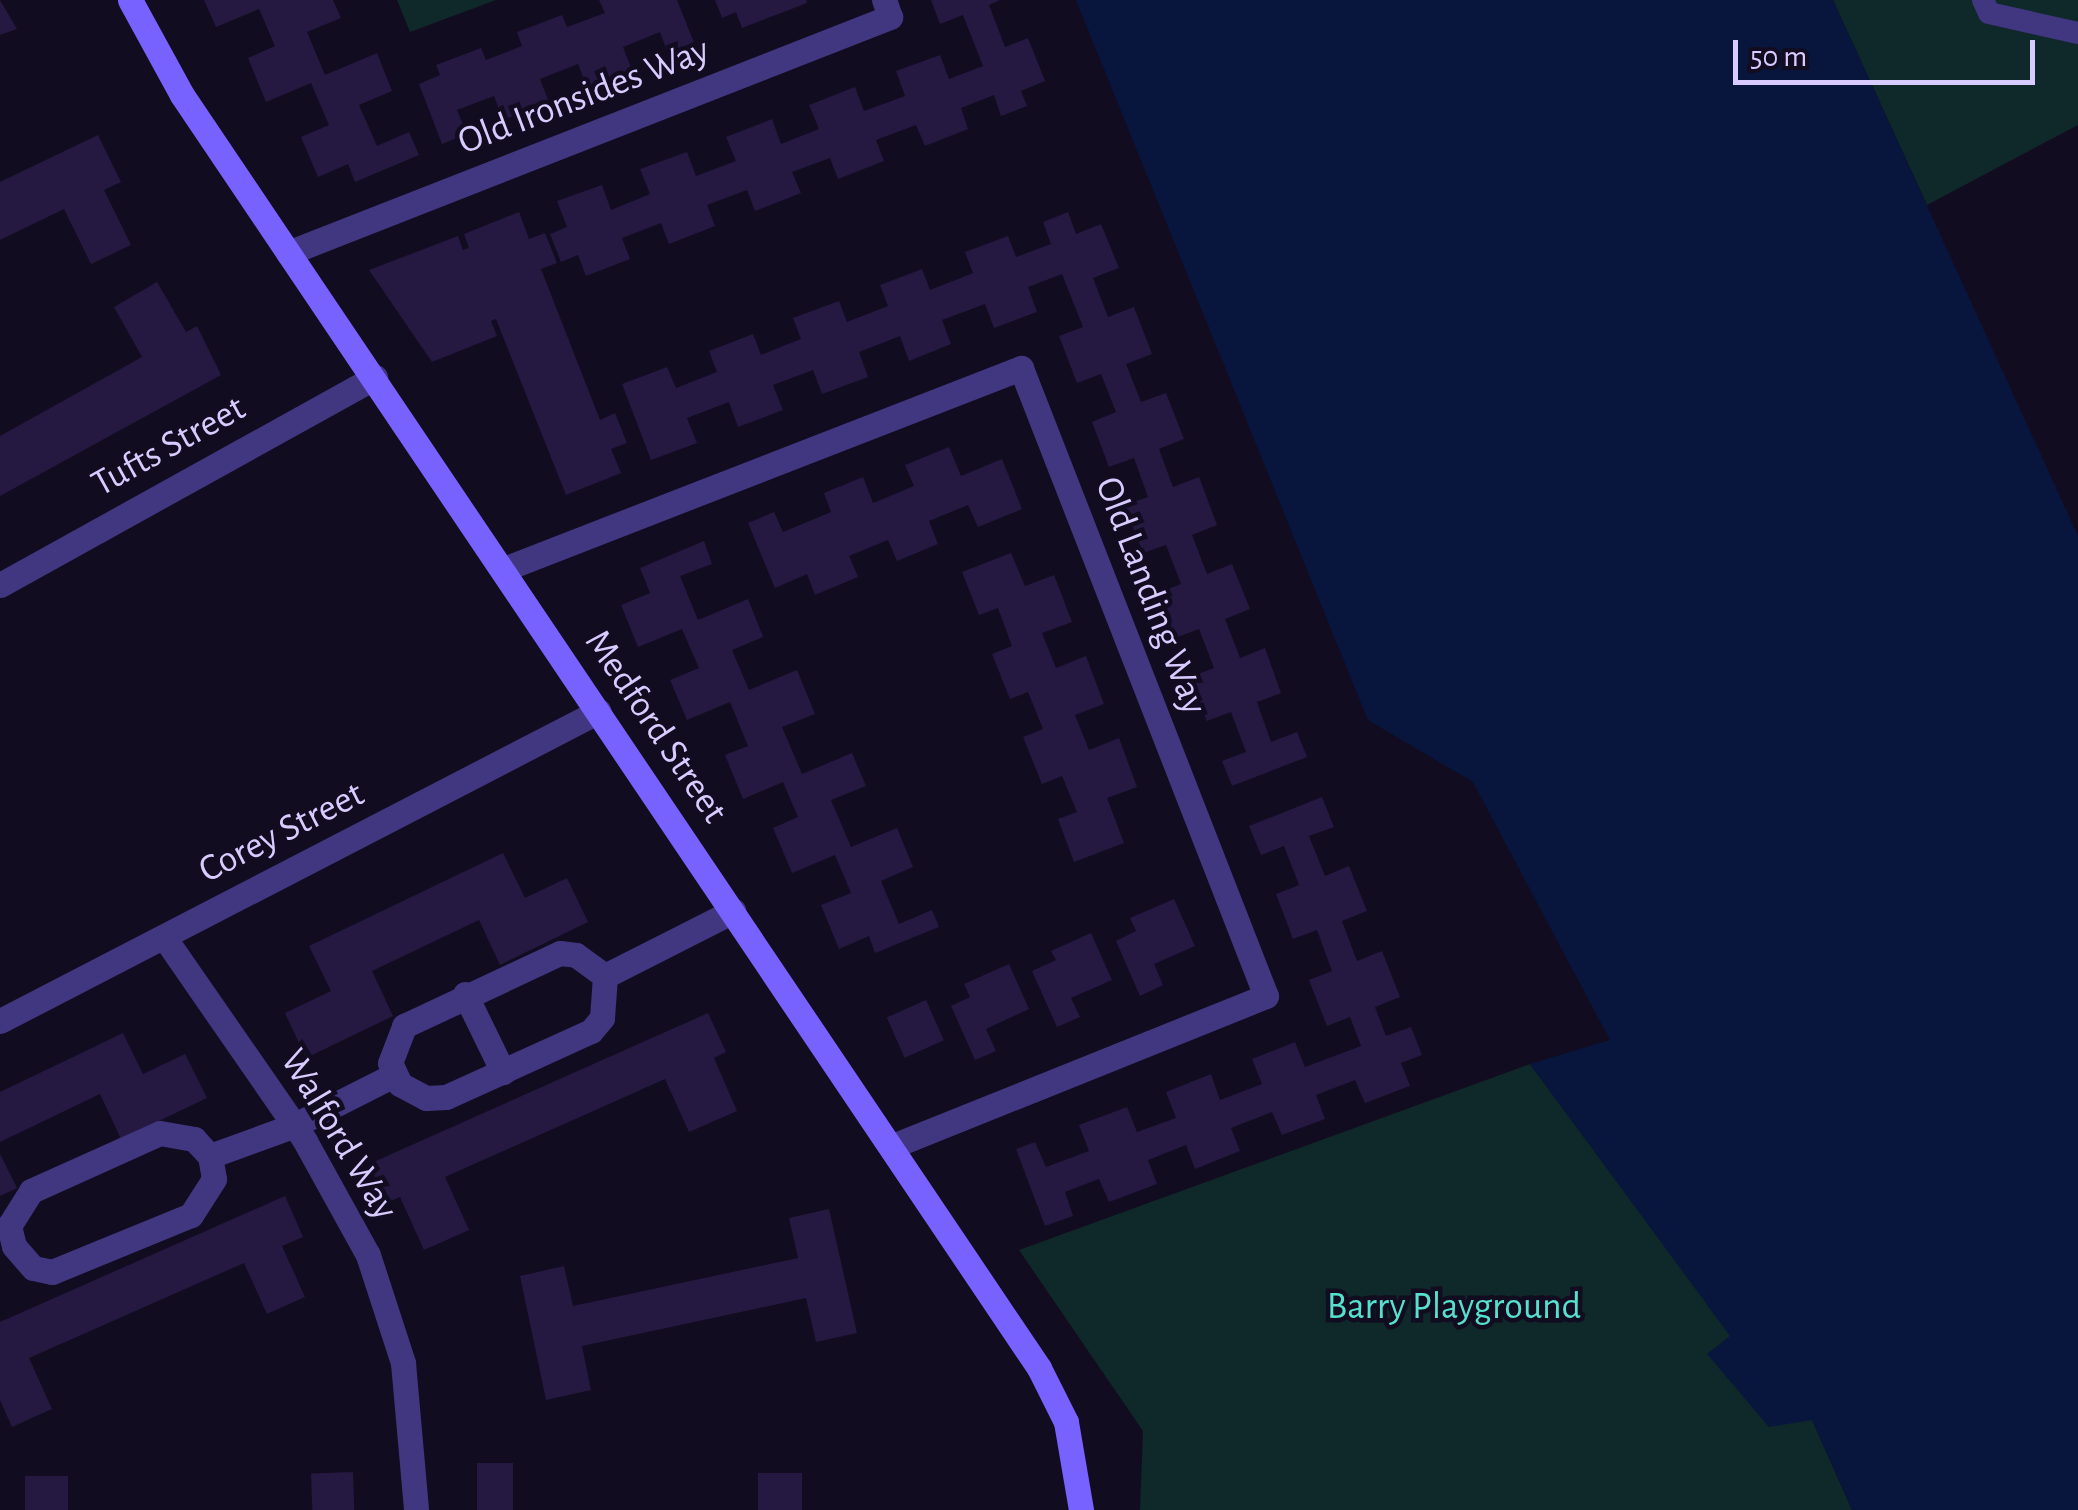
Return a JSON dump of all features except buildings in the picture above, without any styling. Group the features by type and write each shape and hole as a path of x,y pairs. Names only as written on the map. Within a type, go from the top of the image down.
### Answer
{"main road":[{"name":"Medford Street","path":"130,0 182,95 895,1145 1040,1368 1066,1422 1081,1510"}],"street":[{"name":"Old Ironsides Way","path":"288,253 890,17 884,0"},
{"name":"Old Landing Way","path":"504,569 1022,368 1266,996 895,1145"},
{"name":"Tufts Street","path":"0,584 375,377"},
{"name":"Corey Street","path":"0,1021 598,711"},
{"path":"604,976 733,911"},
{"name":"Walford Way","path":"164,937 341,1198 391,1314 412,1419 416,1510"},
{"path":"560,953 576,955 604,976 602,1018 591,1031 503,1072 426,1098 411,1094 394,1075 392,1047 404,1026 465,994 560,953"},
{"path":"465,994 503,1072"},
{"path":"210,1156 295,1125 394,1075"},
{"path":"160,1134 194,1139 210,1156 214,1179 190,1215 52,1272 33,1268 7,1250 18,1203 30,1192 160,1134"}],"lane":[{"path":"1983,0 1989,13 2078,33"}],"green space":[{"path":"397,0 496,0 410,32"},
{"path":"1833,0 2078,0 2078,125 1927,205"},
{"name":"Barry Playground","path":"1530,1064 1731,1336 1708,1355 1812,1420 1852,1510 1140,1510 1143,1431 1019,1250"}],"water":[{"path":"1076,0 1833,0 2078,536 2078,1510 1852,1510 1812,1420 1769,1427 1707,1354 1730,1336 1530,1064 1610,1040 1473,782 1368,720"}]}
